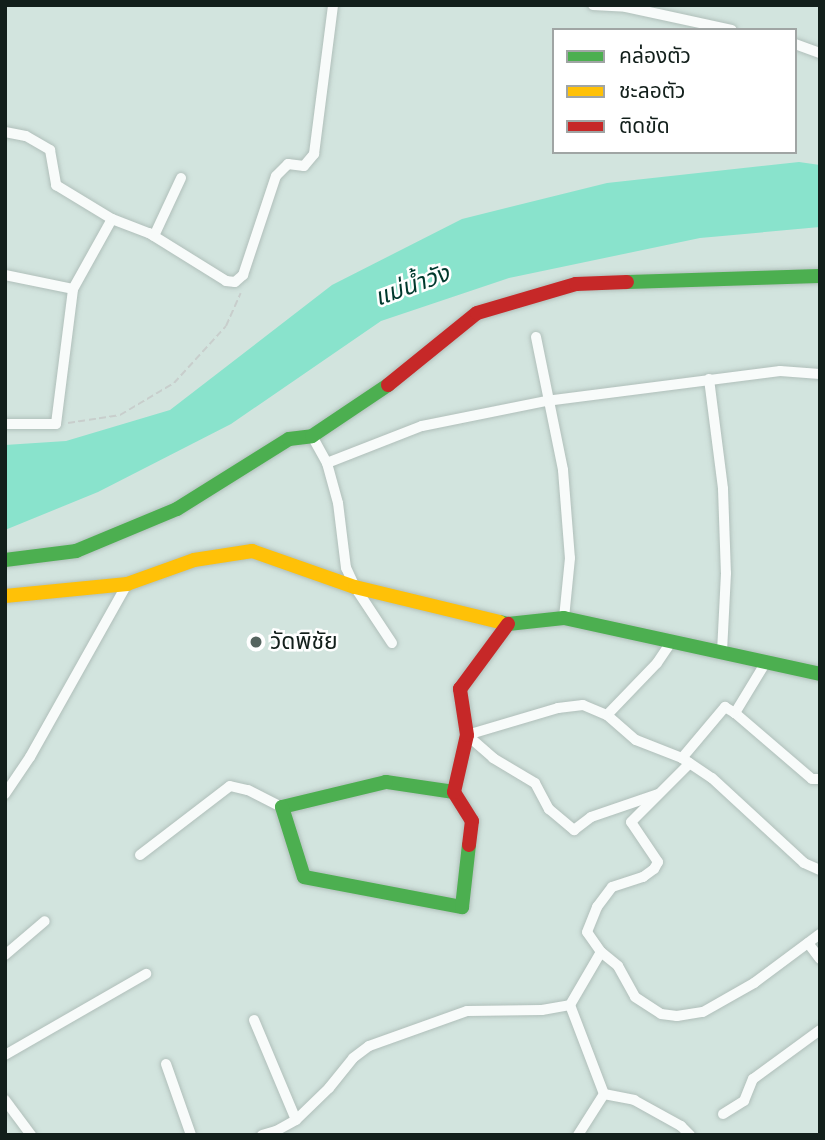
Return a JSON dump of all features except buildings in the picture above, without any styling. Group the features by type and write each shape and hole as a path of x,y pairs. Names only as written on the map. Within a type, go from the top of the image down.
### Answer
{"street":[{"path":"5,132 26,136 50,150 56,185 112,219 154,236 226,281 235,282 243,275 276,176 288,164 304,166 314,154 333,5"},
{"path":"593,5 626,7 723,28"},
{"path":"797,44 819,50"},
{"path":"154,236 181,178"},
{"path":"5,424 56,424 73,289 112,219"},
{"path":"5,274 73,289"},
{"path":"5,560 76,551 99,544 177,509 289,439 312,436 404,374 477,313 576,284 820,276"},
{"path":"536,337 546,401 559,440 570,558 564,618"},
{"path":"327,463 422,426 546,401 780,371 820,374"},
{"path":"709,379 723,489 726,573 722,652"},
{"path":"312,436 327,463 338,503 344,560 355,587 392,643"},
{"path":"5,596 127,584 194,560 252,551 355,587 508,624 564,618 820,674"},
{"path":"5,794 30,757 127,584"},
{"path":"282,807 304,877 462,907 472,821 454,792 467,735 460,689 508,624"},
{"path":"607,715 657,663 673,641"},
{"path":"735,713 766,662"},
{"path":"467,735 558,708 583,705 607,715 636,740 686,760 712,778 804,863 820,870"},
{"path":"820,779 812,779 725,707 659,794 631,824 658,862 654,869 643,877 612,887 597,906 587,932 601,952 618,966 641,1002 661,1014 677,1016 703,1012 754,983 820,934"},
{"path":"467,735 493,758 535,783 549,809 574,830 591,817 659,794"},
{"path":"140,855 230,786 248,790 282,807 386,782 454,792"},
{"path":"5,955 45,920"},
{"path":"808,943 820,959"},
{"path":"262,1135 276,1131 296,1119 329,1088 353,1058 369,1046 467,1011 542,1010 570,1005 601,952"},
{"path":"5,1055 146,974"},
{"path":"570,1005 604,1094"},
{"path":"254,1020 296,1119"},
{"path":"723,1114 744,1101 748,1086 760,1073 820,1030"},
{"path":"166,1064 191,1135"},
{"path":"578,1135 604,1094"},
{"path":"604,1094 634,1100 681,1126 690,1135"},
{"path":"5,1100 31,1135"}],"path":[{"path":"56,424 120,415 174,383 226,326 240,298 243,275"}],"water":[{"name":"แม่น้ำวัง","path":"799,162 820,165 820,227 700,238 509,278 381,321 231,424 98,492 5,530 5,445 66,441 170,410 332,285 462,219 607,183"}],"traffic: fast":[{"path":"627,282 820,276"},
{"path":"5,560 76,551 177,509 289,439 312,436 388,385"},
{"path":"500,622 508,624 564,618 820,674"},
{"path":"454,792 386,782 282,807 304,877 462,907 469,845"}],"traffic: slow":[{"path":"5,596 127,584 194,560 252,551 355,587 500,622"}],"traffic: jam":[{"path":"388,385 477,313 576,284 627,282"},
{"path":"469,845 472,821 454,792 467,735 460,689 508,624"}],"place":[{"name":"วัดพิชัย","path":"256,642"}]}
